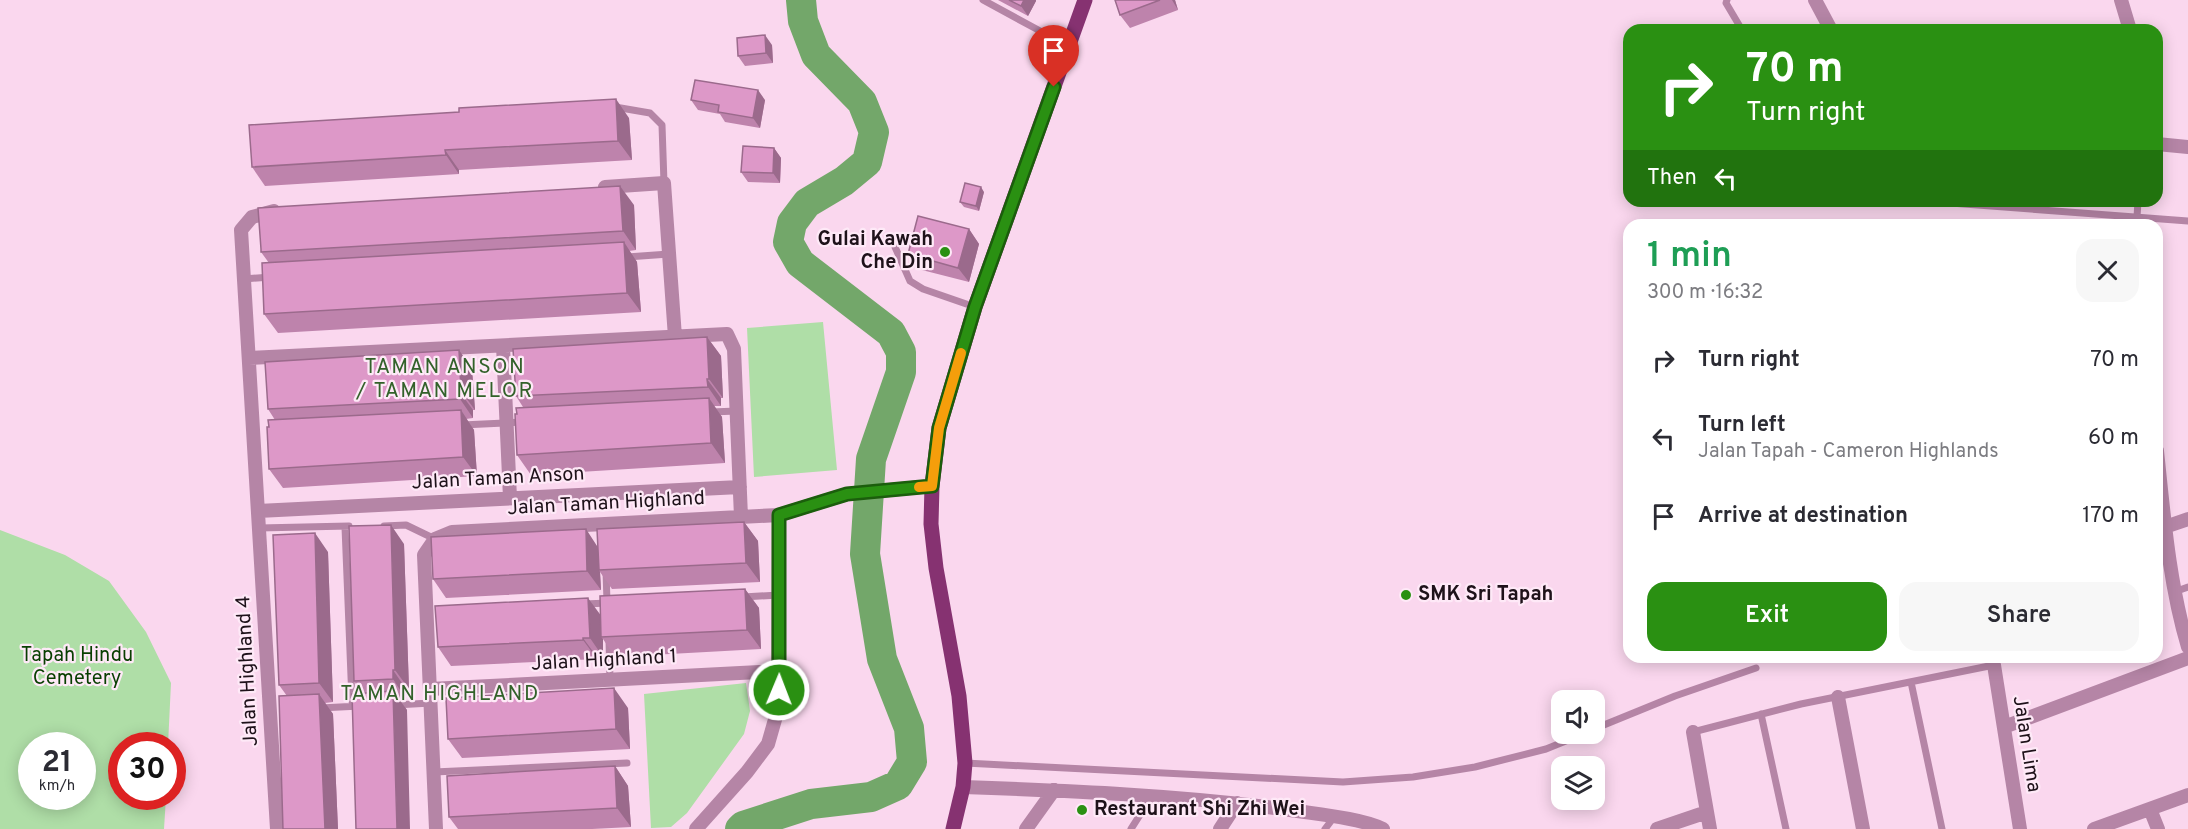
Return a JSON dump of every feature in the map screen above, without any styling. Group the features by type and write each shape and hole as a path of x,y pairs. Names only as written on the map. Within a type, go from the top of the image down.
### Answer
{"main road":[{"path":"953,829 966,763 959,696 936,568 931,524 932,486 939,428 975,307 1085,0"}],"street":[{"path":"1815,0 1828,24"},
{"path":"2121,0 2128,24"},
{"path":"2163,145 2188,147"},
{"path":"592,188 664,183 675,337"},
{"name":"Jalan Highland 4","path":"277,829 276,711 259,528 259,435 249,358 241,230 252,217 269,212 293,210"},
{"path":"249,358 727,334 734,349 741,517"},
{"path":"503,346 510,498"},
{"name":"Jalan Taman Highland","path":"435,539 452,532 604,530 779,515 847,494 932,486"},
{"name":"Jalan Taman Anson","path":"258,511 740,487"},
{"path":"2163,508 2174,592 2188,647"},
{"path":"696,829 747,772 768,744 778,710 779,515"},
{"path":"2165,527 2188,519"},
{"path":"435,539 424,555 432,612 430,703 436,829"},
{"path":"2004,726 2188,658"},
{"name":"Jalan Lima","path":"1994,665 2020,829"},
{"name":"Jalan Highland 1","path":"430,689 780,671"},
{"path":"1838,696 1863,829"},
{"path":"1694,732 1710,829"},
{"path":"963,787 1054,790 1237,803 1334,817 1383,829"},
{"path":"1026,829 1054,790"},
{"path":"2094,829 2188,795"},
{"path":"1220,829 1237,803"},
{"path":"2150,809 2158,829"},
{"path":"1656,829 1707,812"}],"lane":[{"path":"983,0 1042,32 1070,44"},
{"path":"1727,0 1726,3 1738,24"},
{"path":"611,107 650,113 662,125 664,183"},
{"path":"2004,207 2157,219"},
{"path":"2137,217 2138,207"},
{"path":"2163,220 2188,222"},
{"path":"896,247 910,282 923,289 975,307"},
{"path":"622,257 669,254"},
{"path":"244,279 279,277"},
{"path":"702,413 737,411"},
{"path":"449,425 529,421"},
{"path":"375,526 406,525 435,539"},
{"path":"345,526 353,718"},
{"path":"259,528 355,526"},
{"path":"605,558 608,614"},
{"path":"2174,592 2188,586"},
{"path":"734,597 780,595"},
{"path":"573,605 619,603"},
{"path":"609,636 610,680"},
{"path":"1694,732 1838,696 1994,665"},
{"path":"1605,724 1674,696 1756,668"},
{"path":"1911,682 1942,829"},
{"path":"386,705 430,703"},
{"path":"317,709 364,706"},
{"path":"1761,714 1786,829"},
{"path":"966,763 1343,782 1413,777 1475,767 1558,744"},
{"path":"434,772 627,763"},
{"path":"1131,829 1152,796"},
{"path":"1325,829 1334,817"}],"green space":[{"path":"823,322 837,470 754,477 747,328"},
{"name":"Tapah Hindu Cemetery","path":"0,530 65,555 109,581 146,632 171,683 169,732 108,732 108,810 165,810 164,829 0,829"},
{"path":"746,683 750,711 744,734 687,813 671,827 651,828 644,694"}],"building":[{"path":"1009,0 1024,0 1021,6"},
{"path":"1115,0 1160,0 1120,15"},
{"path":"765,35 766,53 738,56 737,38"},
{"path":"695,80 758,90 753,118 718,112 719,105 691,100"},
{"path":"616,99 618,141 445,150 446,155 252,167 249,125 459,112 459,108"},
{"path":"743,146 774,148 773,173 741,172"},
{"path":"965,183 981,187 976,206 960,202"},
{"path":"620,186 623,231 261,252 258,208"},
{"path":"918,216 969,229 958,268 908,254"},
{"path":"624,242 627,293 264,314 262,263"},
{"path":"707,337 708,387 516,396 513,349"},
{"path":"459,350 460,399 268,409 265,362"},
{"path":"709,398 711,443 517,455 516,408"},
{"path":"461,410 463,457 269,469 268,420"},
{"path":"744,522 746,563 599,570 597,529"},
{"path":"391,525 395,670 393,670 393,679 354,681 349,526"},
{"path":"586,529 587,571 433,579 431,537"},
{"path":"315,533 319,683 279,685 273,535"},
{"path":"745,589 747,630 601,637 600,596"},
{"path":"588,598 590,638 438,647 435,606"},
{"path":"614,688 616,729 448,739 446,698"},
{"path":"393,691 397,829 356,829 352,694"},
{"path":"319,694 325,829 283,829 279,696"},
{"path":"615,766 617,808 449,817 447,776"}],"waterway":[{"path":"740,829 743,826 811,804 871,797 898,785 912,762 909,728 882,659 865,554 871,459 901,372 901,352 891,333 800,263 788,242 792,223 807,203 844,181 867,162 874,132 862,102 816,55 803,21 801,0"}],"slow traffic":[{"path":"919,487 932,486 939,428 961,353"}],"place":[{"name":"Gulai Kawah Che Din","path":"945,252"},
{"name":"SMK Sri Tapah","path":"1406,595"},
{"name":"Restaurant Shi Zhi Wei","path":"1082,810"}],"district":[{"name":"TAMAN ANSON / TAMAN MELOR","path":"445,379"},
{"name":"TAMAN HIGHLAND","path":"440,694"}],"route":[{"path":"779,690 779,515 847,494 932,486 939,428 975,307 1054,87"}]}
